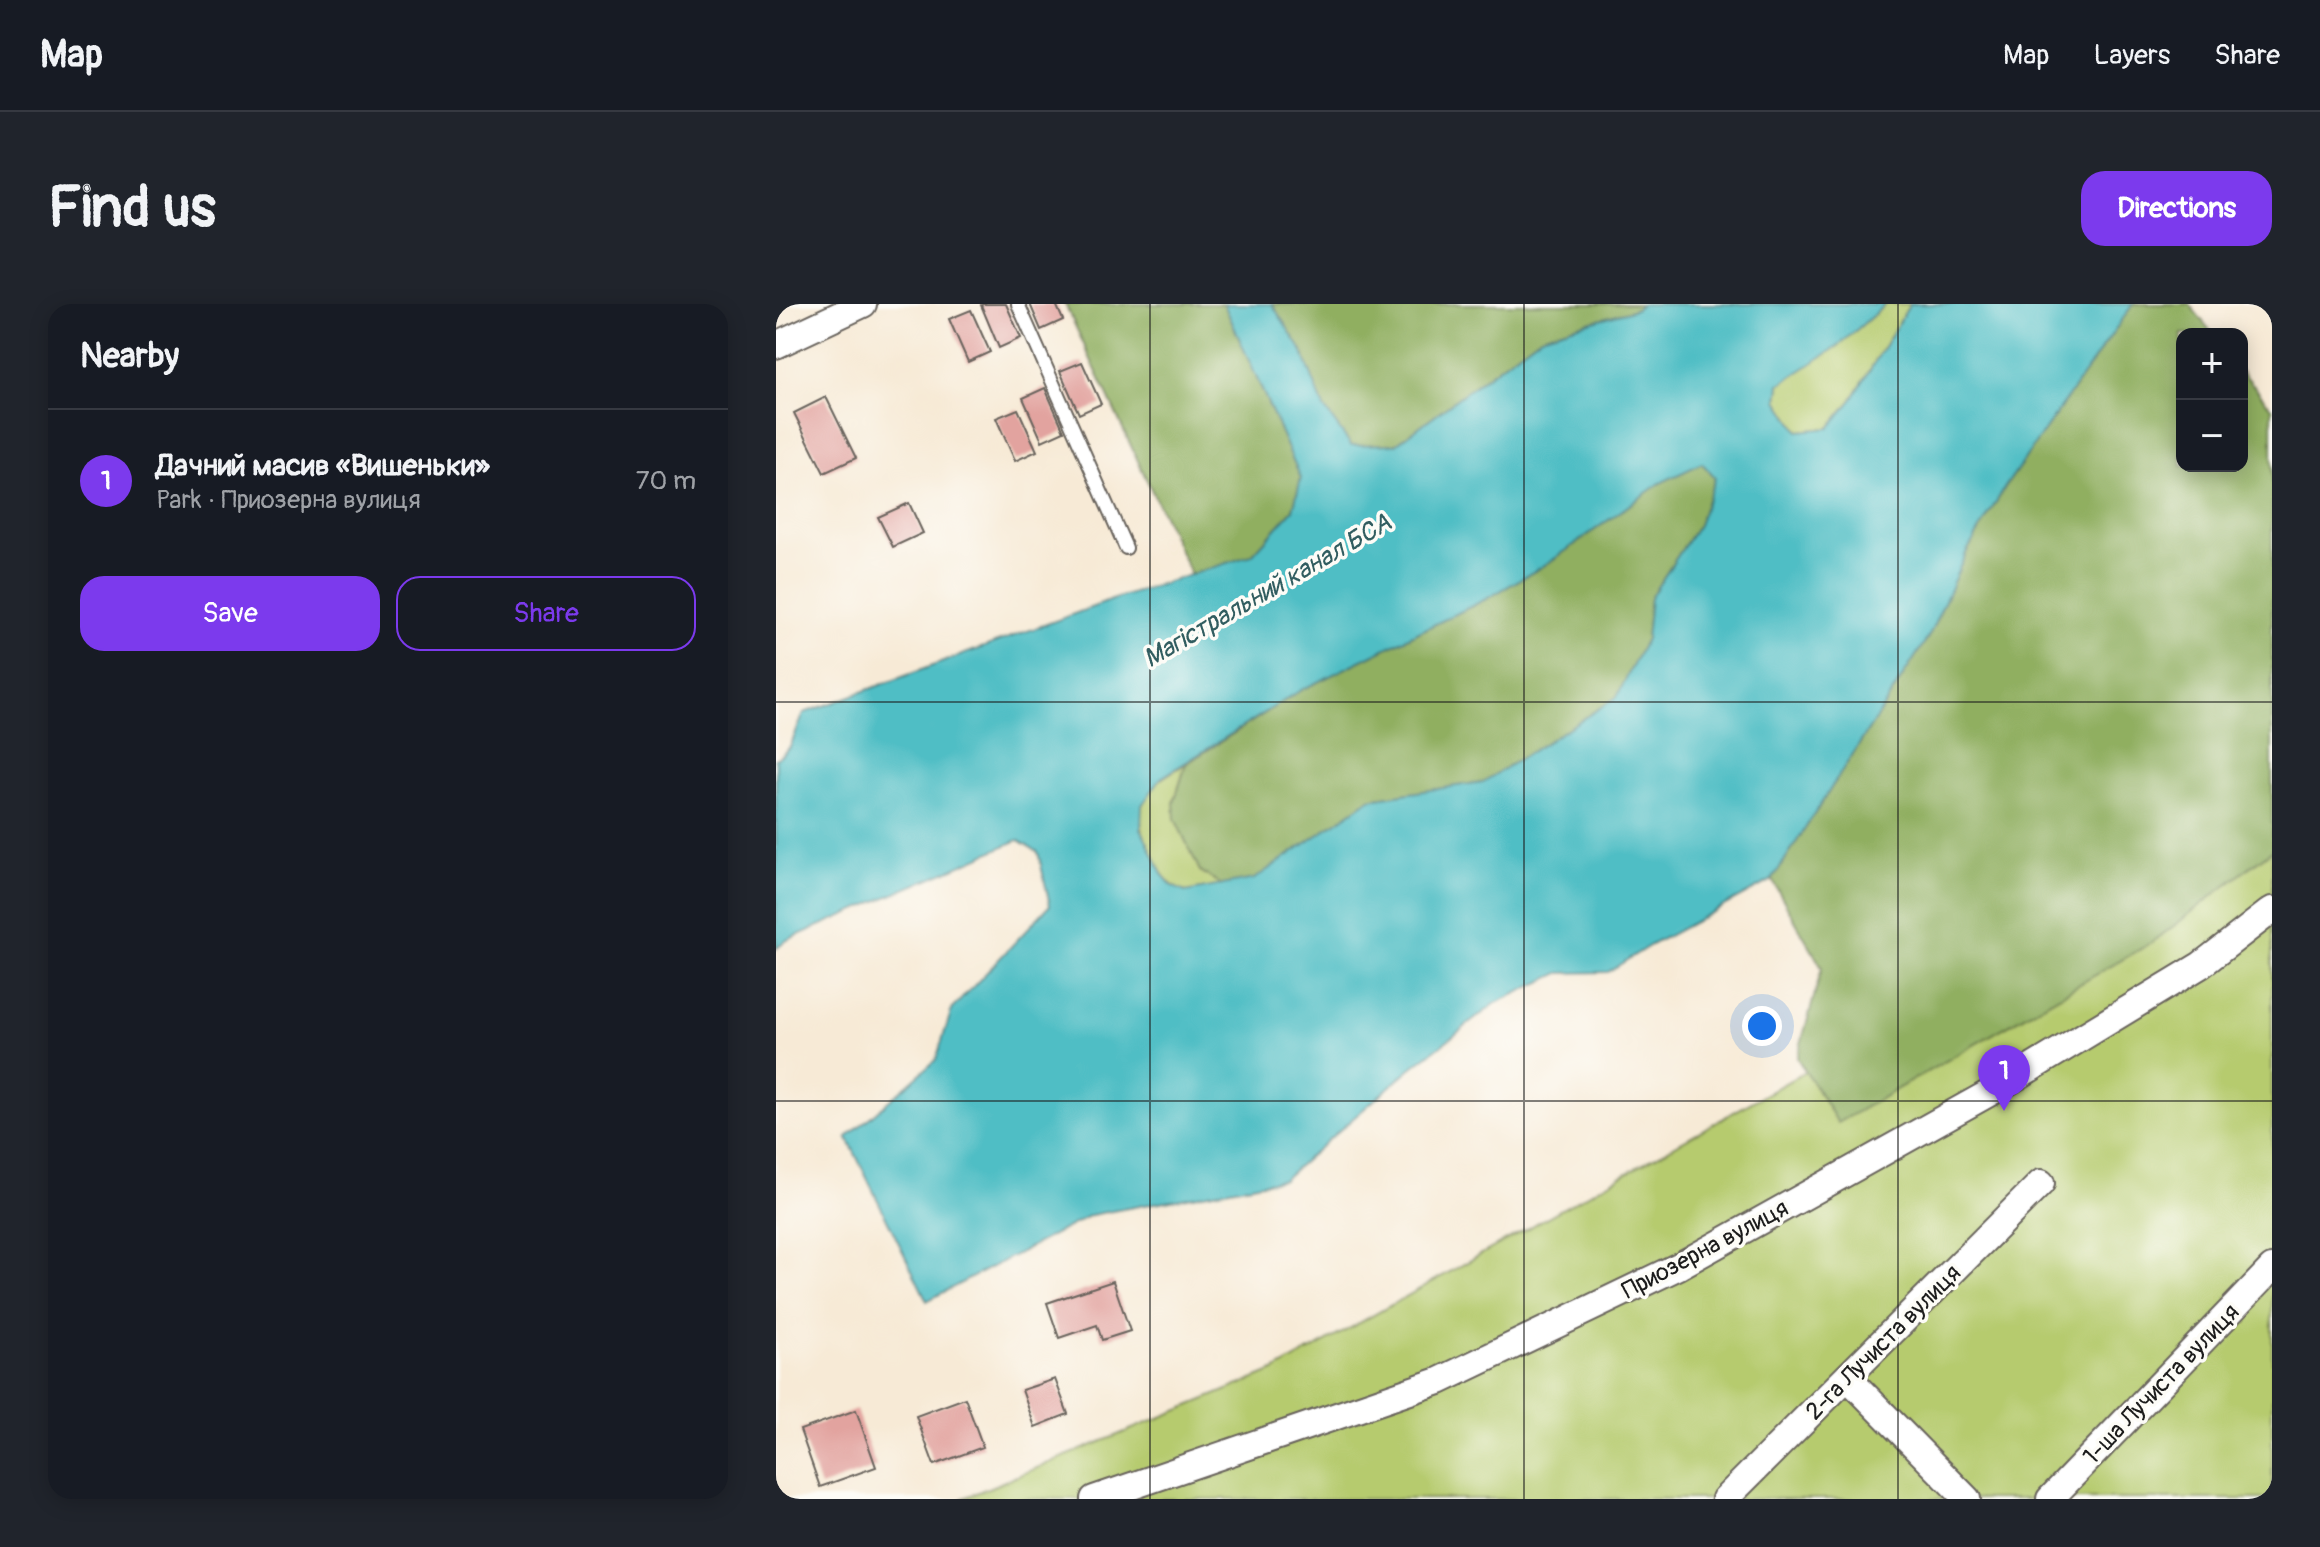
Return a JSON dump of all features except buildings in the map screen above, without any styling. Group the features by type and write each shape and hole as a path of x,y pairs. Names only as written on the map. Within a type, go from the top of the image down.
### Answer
{"street":[{"path":"776,345 863,304"},
{"name":"Приозерна вулиця","path":"1094,1499 1124,1494 1439,1381 1679,1266 2000,1087 2201,965 2272,910"},
{"name":"2-га Лучиста вулиця","path":"1725,1499 2041,1183"},
{"name":"1-ша Лучиста вулиця","path":"2050,1499 2272,1268"},
{"path":"1848,1378 1967,1499"}],"lane":[{"path":"1018,304 1126,548"}],"green space":[{"path":"1065,304 1224,304 1301,478 1293,510 1252,555 1191,575"},
{"path":"1272,304 1641,304 1635,309 1541,336 1396,444 1351,445 1324,408 1302,351"},
{"path":"1886,304 1910,304 1851,401 1829,428 1798,431 1778,400 1780,383 1836,347"},
{"path":"2133,304 2189,304 2208,328 2176,328 2176,472 2248,472 2248,378 2272,408 2272,850 2153,942 1838,1123 1797,1058 1822,968 1772,880 1930,634 1966,553 2005,487"},
{"path":"1702,463 1715,478 1698,525 1650,598 1646,639 1617,697 1483,783 1370,799 1252,881 1224,886 1200,871 1175,819 1174,803 1186,764 1301,690 1486,599 1550,562 1660,483"},
{"path":"1186,764 1174,802 1200,871 1224,886 1192,892 1173,886 1157,866 1146,840 1141,816 1145,799 1154,786"},
{"path":"2272,785 2272,1499 961,1499 1274,1371 2197,851"}],"water":[{"name":"Магістральний канал БСА","path":"1224,304 1272,304 1302,351 1324,408 1351,445 1396,444 1541,336 1635,309 1641,304 1886,304 1837,347 1780,384 1778,400 1798,431 1829,428 1851,401 1910,304 2133,304 2005,487 1966,553 1930,634 1772,880 1649,946 1608,972 1560,973 1496,1003 1410,1069 1283,1179 1091,1215 927,1301 847,1137 936,1060 952,1009 1050,905 1038,852 1018,840 787,940 776,949 776,759 790,747 804,713 1112,600 1252,555 1293,510 1301,478","holes":["1702,463 1715,478 1698,525 1650,598 1646,639 1617,697 1483,782 1370,799 1254,879 1185,892 1172,886 1162,874 1141,828 1142,805 1161,778 1301,690 1486,599 1550,562 1660,483"]}],"place":[{"name":"Дачний масив «Вишеньки»","path":"2004,1111"}]}
